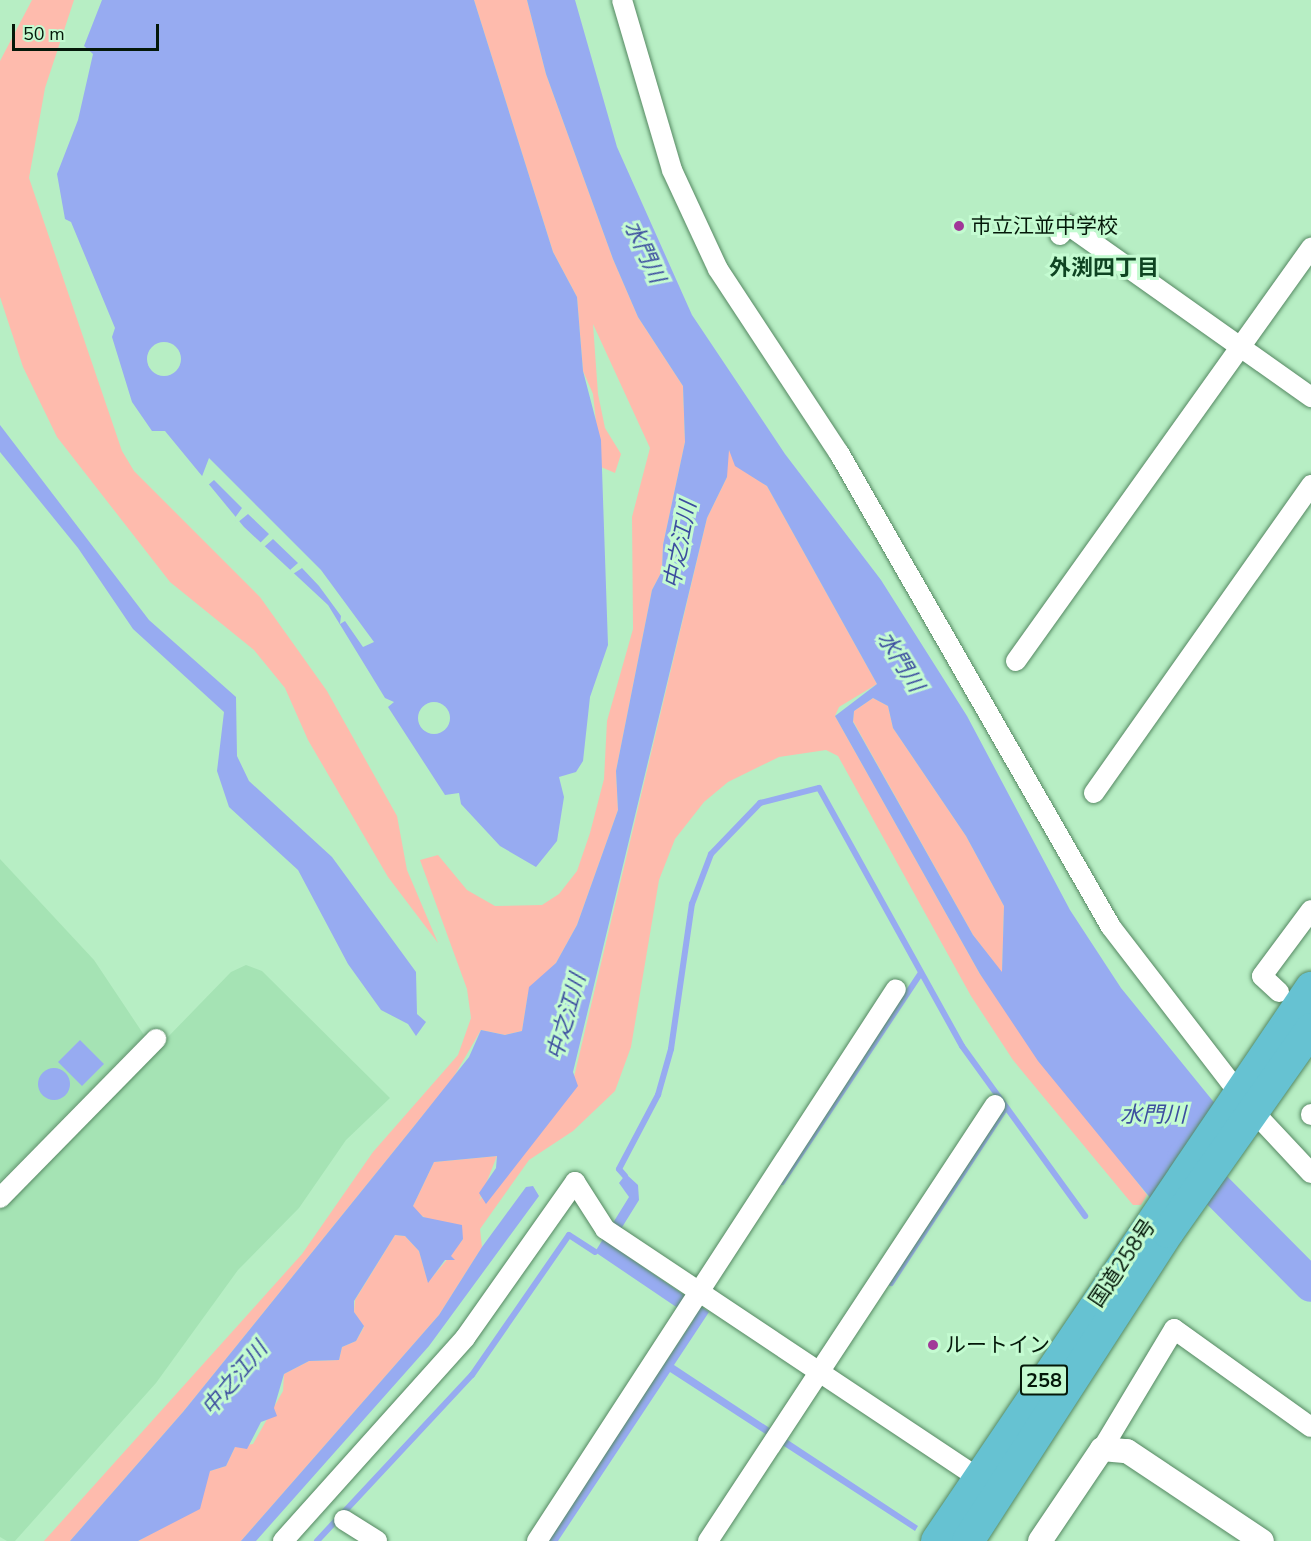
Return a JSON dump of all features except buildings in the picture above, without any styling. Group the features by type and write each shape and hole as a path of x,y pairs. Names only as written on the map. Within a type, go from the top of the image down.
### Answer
{"highway":[{"name":"国道258号","path":"937,1541 979,1478 1241,1108 1311,988"},
{"name":"国道258号","path":"1241,1108 1311,1029"},
{"name":"国道258号","path":"968,1541 1159,1226"}],"street":[{"path":"622,0 672,170 718,269 839,453 1111,927 1241,1108 1311,1173"},
{"path":"1060,235 1068,225 1311,397"},
{"path":"1016,661 1311,248"},
{"path":"1094,793 1311,484"},
{"path":"1279,992 1262,976 1311,910"},
{"path":"537,1541 896,988"},
{"path":"0,1198 156,1039"},
{"path":"708,1541 995,1105"},
{"path":"283,1541 465,1338 575,1182 605,1229 623,1241 692,1302 819,1370 979,1478"},
{"path":"1043,1540 1102,1449 1174,1329 1311,1427"},
{"path":"1102,1449 1127,1451 1262,1541"},
{"path":"344,1520 377,1541"}],"shaded area":[{"path":"32,0 74,0 45,88 29,178 122,451 134,471 260,597 327,691 397,816 407,870 438,943 388,877 308,740 285,688 254,650 170,582 57,437 23,367 0,297 0,61"},
{"path":"474,0 527,0 546,74 613,259 638,317 683,386 685,442 663,545 662,571 652,590 616,771 618,810 577,925 556,963 528,994 522,1031 505,1035 481,1030 453,1078 183,1412 70,1541 44,1541 302,1254 373,1152 458,1055 471,1018 467,989 420,860 438,855 467,890 495,906 542,905 559,894 577,871 590,833 604,779 607,721 633,629 632,517 650,448 593,324 598,394 605,428 621,454 615,473 601,467 593,394 583,371 577,297 553,252"},
{"path":"730,449 747,473 767,486 877,684 839,707 835,716 980,974 1147,1195 1141,1205 1133,1205 1013,1060 971,996 838,756 826,750 779,757 728,782 704,802 675,839 659,880 631,1047 615,1091 573,1131 529,1160 480,1229 482,1247 439,1315 241,1541 138,1541 171,1523 210,1471 226,1466 235,1447 253,1444 283,1391 284,1374 309,1361 339,1360 342,1347 356,1341 364,1327 354,1312 355,1300 395,1235 405,1236 419,1251 428,1282 450,1256 463,1239 415,1212 413,1206 434,1162 497,1156 479,1201 574,1077 707,518 727,477 724,460"},
{"path":"873,698 888,706 893,728 966,836 1004,906 1002,973 973,935 853,721 854,711"},
{"path":"0,859 94,960 144,1035 0,1181"},
{"path":"246,965 262,971 390,1098 346,1140 299,1208 238,1270 156,1383 15,1541 7,1541 0,1537 0,1210 231,972"}],"water":[{"path":"102,0 474,0 553,252 577,297 583,371 601,440 608,645 590,697 583,761 576,772 559,777 564,797 557,841 536,867 500,846 461,804 459,793 445,795 388,707 394,702 385,698 328,605 244,527 165,431 152,431 132,402 112,337 115,328 71,222 65,219 57,174 78,120 93,54 84,46"},
{"name":"中之江川","path":"527,0 575,0 617,147 692,315 785,454 881,580 967,716 1070,910 1121,988 1230,1122 1165,1216 1038,1061 980,974 835,716 877,684 767,486 735,466 729,450 727,477 707,518 573,1072 578,1086 486,1204 479,1193 496,1168 497,1156 434,1162 413,1206 423,1217 462,1225 463,1239 451,1256 455,1260 445,1260 428,1283 419,1251 405,1236 395,1235 354,1301 354,1312 364,1326 356,1341 342,1347 339,1360 309,1361 284,1374 274,1408 277,1416 261,1422 247,1449 235,1447 226,1466 210,1471 200,1509 138,1541 70,1541 183,1412 415,1125 469,1057 481,1030 505,1035 522,1031 529,987 556,963 577,925 618,810 616,771 652,590 662,571 663,545 685,442 683,386 638,317 613,259 546,74","holes":["873,698 888,706 893,728 966,836 1004,906 1002,972 973,935 853,722 854,711"]},
{"path":"0,425 149,620 236,697 237,756 249,781 332,857 416,972 417,1014 426,1022 416,1036 408,1024 381,1010 348,964 298,870 229,807 217,771 224,712 133,629 78,548 0,452"},
{"path":"80,1040 104,1064 82,1086 58,1062"},
{"path":"54,1068 65,1073 70,1084 65,1095 54,1100 43,1095 38,1084 43,1073"},
{"path":"626,1174 638,1185 639,1200 611,1245 709,1312 674,1365 918,1526 915,1531 670,1372 558,1541 547,1541 694,1319 595,1252 629,1197 619,1183"},
{"path":"533,1186 539,1196 429,1346 256,1541 241,1541 439,1315 482,1247 526,1187"}],"pier":[{"path":"164,342 176,347 181,359 176,371 164,376 152,371 147,359 152,347"},
{"path":"209,458 321,570 374,642 363,647 345,621 340,624 341,616 319,586 302,568 293,574 290,570 298,563 273,539 264,547 260,543 269,534 248,514 237,523 234,519 242,508 214,480 207,486 201,479"},
{"path":"434,702 446,706 450,718 446,730 434,734 422,730 418,718 422,706"}],"waterway":[{"path":"625,1176 619,1169 658,1095 671,1049 692,904 711,854 760,803 819,788 962,1046 1085,1216"},
{"path":"782,1182 921,973"},
{"path":"891,1283 1005,1109"},
{"name":"水門川","path":"1184,1157 1311,1285"},
{"path":"317,1541 472,1375 569,1235 595,1252"}],"place":[{"name":"市立江並中学校","path":"959,226"},
{"name":"ルートイン","path":"933,1345"}],"district":[{"name":"外渕四丁目","path":"1104,269"}]}
